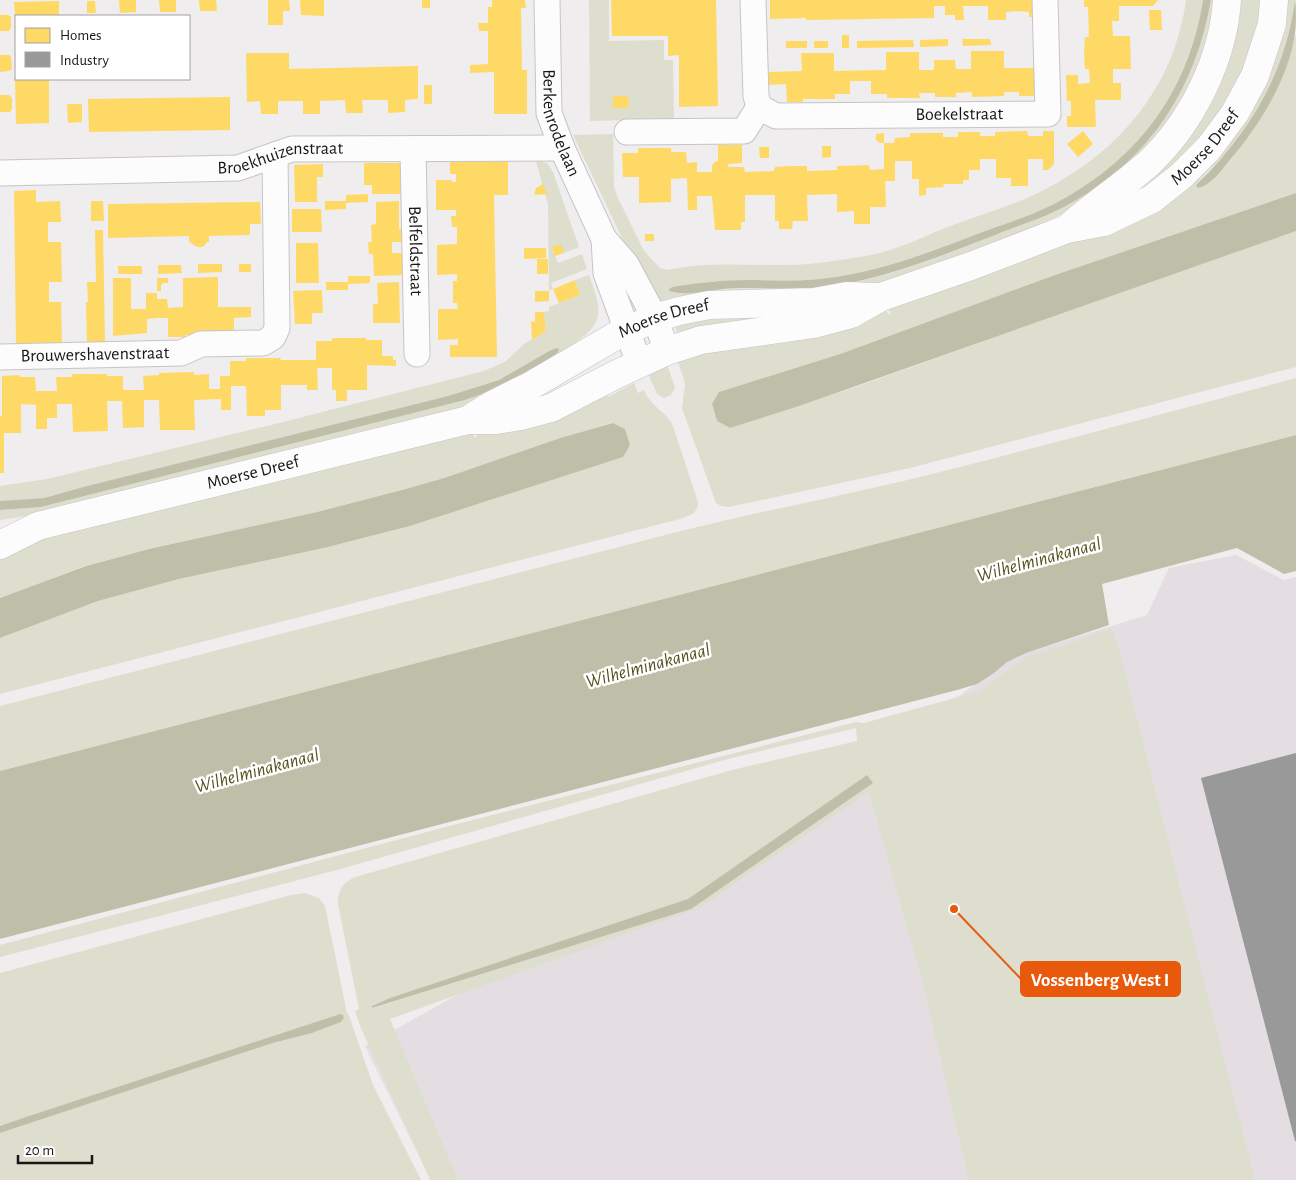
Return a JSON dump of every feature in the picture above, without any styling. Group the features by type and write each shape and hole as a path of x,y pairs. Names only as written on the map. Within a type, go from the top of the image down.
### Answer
{"street":[{"name":"Berkenrodelaan","path":"547,0 548,113 562,148 604,238 626,264 654,318 667,351"},
{"path":"627,132 744,131 759,107 756,96 753,0"},
{"name":"Boekelstraat","path":"759,107 776,116 1048,114 1045,0"},
{"name":"Moerse Dreef","path":"1067,229 1150,162 1178,130 1198,97 1212,65 1221,37 1227,0"},
{"name":"Moerse Dreef","path":"0,545 38,526 468,420 496,420 551,408 639,363 667,351 701,340 814,324 851,314 881,297 972,266 1067,229 1104,222 1152,199 1181,176 1209,148 1235,113 1255,76 1272,24 1274,0"},
{"name":"Broekhuizenstraat","path":"0,173 238,168 292,149 562,148"},
{"name":"Belfeldstraat","path":"413,149 417,354"},
{"name":"Brouwershavenstraat","path":"0,357 181,353 201,344 263,342 274,337 277,328 275,155"},
{"name":"Berkenrodelaan","path":"604,238 606,273 639,363"},
{"name":"Moerse Dreef","path":"468,420 619,334 654,318 708,305 814,302 847,296 881,297"},
{"name":"Moerse Dreef","path":"0,526 38,526"}],"shaded area":[{"path":"589,0 609,0 609,41 664,40 664,60 673,60 674,119 590,121"},
{"path":"1186,0 1203,0 1196,34 1185,66 1170,96 1153,122 1132,147 1108,169 1080,189 1050,206 919,256 847,275 818,279 745,280 677,286 728,289 828,286 850,283 886,275 939,257 1032,221 1073,202 1100,185 1125,165 1147,142 1166,117 1194,61 1204,31 1211,0 1218,0 1204,60 1162,135 1071,210 1036,226 907,275 865,287 665,302 661,300 643,282 573,135 613,134 614,187 644,251 660,268 668,270 706,265 800,265 872,255 898,247 1031,196 1070,175 1095,157 1118,137 1138,114 1155,89 1169,61 1180,32"},
{"path":"1239,0 1266,0 1250,61 1209,131 1151,187 1121,198 1136,187"},
{"path":"1286,0 1295,0 1292,19 1282,56 1259,108 1238,140 1196,185 1198,188 1214,178 1239,149 1260,119 1277,86 1296,34 1296,193 1055,275 843,353 719,392 712,405 717,421 730,428 861,385 1296,231 1296,367 910,468 729,507 716,503 682,408 685,384 676,357 869,316 886,310 889,315 891,314 889,309 1010,263 1173,191"},
{"path":"536,161 547,163 553,172 579,247 564,253 552,247 558,263 582,254 587,269 551,283 553,289 549,290 548,205"},
{"path":"589,275 598,303 598,311 597,319 593,326 587,334 577,341 581,349 529,380 447,412 26,516 0,520 0,510 41,507 465,400 491,390 552,349 499,380 448,396 44,498 0,501 0,486 47,479 484,371 506,361 524,344 546,331 544,312 549,311 549,307 580,295 575,280"},
{"path":"788,315 752,317 752,322 678,337 674,322 692,318"},
{"path":"666,361 675,388 671,395 664,398 657,394 646,369"},
{"path":"1296,378 1296,435 0,771 0,706 677,532 916,478"},
{"path":"634,383 638,393 644,390 650,400 673,426 698,502 697,509 690,515 0,694 0,638 98,601 179,579 324,548 410,526 622,457 630,445 625,429 612,423 560,438 444,478 402,490 317,512 149,549 85,566 0,598 0,552 15,546 473,432 474,437 477,437 476,431 605,391 608,397"},
{"path":"1236,555 1284,580 1296,577 1296,1180 431,1180 365,1046 860,772 1009,658 1147,615 1169,568"},
{"path":"1111,628 1118,645 1255,1180 969,1180 923,984 869,792 699,908 390,1019 458,1180 430,1180 360,1026 355,1011 359,1009 338,904 340,891 344,884 355,877 732,770 857,741 856,728 728,759 337,870 0,957 0,945 442,828 856,722 864,723 980,691 1027,656 1071,643","holes":["867,775 691,909 373,1008 372,1006 688,899"]},
{"path":"305,893 319,898 325,906 347,1013 373,1085 421,1180 0,1180 0,1133 273,1043 312,1033 341,1022 344,1018 340,1014 0,1126 0,973 291,895"}],"water":[{"path":"1203,0 1211,0 1204,32 1194,62 1181,91 1166,117 1147,142 1125,164 1101,184 1073,202 1042,217 948,253 861,281 808,289 734,288 689,293 669,291 670,288 677,286 711,282 828,278 883,267 919,256 1050,206 1080,189 1108,169 1132,147 1153,122 1170,96 1185,66 1196,34"},
{"path":"1295,0 1296,18 1290,56 1274,94 1253,130 1223,169 1211,181 1198,188 1196,185 1233,144 1249,123 1262,101 1283,53"},
{"path":"1296,193 1296,231 799,406 730,428 717,421 712,404 719,392 843,353 1055,275"},
{"path":"557,348 559,349 558,352 527,373 501,386 465,400 41,507 0,510 0,501 44,498 448,396 499,380"},
{"path":"613,423 625,429 630,445 623,457 410,526 324,548 179,579 98,601 0,638 0,598 86,566 149,549 317,512 402,490 444,478 560,438"},
{"name":"Wilhelminakanaal","path":"1296,435 1296,571 1284,574 1237,548 1102,584 1109,625 1026,653 1007,662 977,684 0,939 0,771"},
{"path":"867,775 873,783 691,909 372,1008 372,1006 390,998 688,899"},
{"path":"340,1014 344,1018 341,1022 312,1033 273,1043 0,1133 0,1126"}],"building: Homes":[{"path":"119,0 136,0 136,12 120,13"},
{"path":"159,0 176,0 176,12 160,12"},
{"path":"199,0 216,0 217,11 200,11"},
{"path":"268,0 289,0 290,11 283,11 283,25 268,25"},
{"path":"300,0 324,0 324,16 301,15"},
{"path":"422,0 430,0 430,8 422,8"},
{"path":"492,0 525,0 526,8 521,8 522,70 527,70 527,114 494,114 494,72 470,73 470,65 488,64 488,31 479,31 478,23 488,23 488,7 492,7"},
{"path":"611,0 716,0 718,106 679,107 679,55 668,56 668,36 612,36"},
{"path":"770,0 1035,0 1035,17 1029,17 1029,12 1019,11 1006,12 1006,20 988,20 988,6 963,6 964,20 955,20 955,15 945,15 945,6 934,6 934,18 770,19"},
{"path":"1084,0 1158,0 1153,6 1119,6 1119,21 1112,21 1113,36 1130,36 1131,69 1113,69 1113,83 1121,83 1121,100 1095,100 1096,127 1067,127 1067,116 1071,116 1071,101 1067,101 1066,75 1078,75 1078,84 1090,83 1089,69 1085,69 1085,37 1089,37 1088,7 1084,7"},
{"path":"59,1 59,15 15,16 14,2"},
{"path":"87,1 95,1 96,13 87,13"},
{"path":"1149,10 1161,10 1162,30 1150,30"},
{"path":"0,15 11,17 11,28 9,31 0,31"},
{"path":"842,35 849,35 849,48 842,48"},
{"path":"948,39 948,46 920,47 920,40"},
{"path":"962,39 990,39 991,45 963,46"},
{"path":"913,40 914,47 857,48 857,41"},
{"path":"786,41 807,41 807,48 786,48"},
{"path":"814,41 828,41 828,48 814,48"},
{"path":"971,51 1004,51 1004,68 1035,68 1035,96 1019,96 1019,92 1004,92 1004,96 972,97 972,92 956,93 956,97 935,97 935,93 919,93 920,98 887,98 887,94 871,94 871,81 850,81 850,94 835,94 835,99 803,99 803,102 787,102 786,84 769,85 769,72 802,71 801,53 834,53 834,71 886,70 886,52 919,52 919,70 934,70 934,60 955,60 956,69 971,69"},
{"path":"246,53 289,53 289,69 418,66 418,99 405,100 405,112 388,113 388,100 362,100 363,113 346,113 345,100 320,101 320,114 303,114 303,101 278,101 278,114 261,114 260,101 247,102"},
{"path":"0,55 9,55 11,57 12,69 0,72"},
{"path":"15,80 49,80 49,123 16,124"},
{"path":"424,85 432,85 432,104 424,104"},
{"path":"0,95 9,95 12,98 12,109 10,112 0,112"},
{"path":"613,96 628,96 629,108 613,108"},
{"path":"230,97 230,130 89,132 88,99"},
{"path":"67,104 82,104 82,122 68,123"},
{"path":"1027,131 1028,136 1043,136 1043,131 1054,131 1054,164 1048,170 1043,170 1043,159 1028,159 1028,186 1011,186 1011,178 996,178 996,159 980,159 980,170 969,170 969,180 963,180 963,184 943,184 944,187 926,188 926,195 919,196 919,179 912,179 912,161 895,161 895,181 885,181 886,207 870,207 870,224 854,224 854,211 837,212 837,194 807,195 808,221 793,221 792,229 779,229 779,221 775,221 775,195 745,195 745,222 741,222 741,230 715,230 712,196 697,196 697,210 688,210 687,178 671,179 671,202 639,203 639,177 623,177 622,153 638,153 638,148 671,148 671,152 686,152 687,163 697,162 697,172 712,172 712,165 718,161 718,145 742,145 742,163 728,164 728,167 744,167 745,172 774,171 775,167 791,166 807,166 807,171 837,170 837,166 869,165 870,170 884,169 884,143 894,143 895,138 910,137 910,133 943,133 943,137 958,137 958,132 980,132 980,136 995,136 995,132"},
{"path":"1083,131 1093,144 1078,157 1067,144"},
{"path":"884,133 884,143 880,143 876,140 876,134"},
{"path":"822,146 831,146 831,157 822,158"},
{"path":"759,147 769,147 769,158 760,158"},
{"path":"508,161 508,195 494,195 497,357 450,357 450,345 458,345 458,339 438,340 438,309 458,309 457,303 453,303 453,281 457,281 457,274 437,275 437,245 457,244 457,227 452,227 451,216 456,216 456,210 436,210 436,180 452,180 452,182 456,182 456,174 450,174 450,162"},
{"path":"364,163 400,163 401,194 372,194 372,185 364,185"},
{"path":"323,164 323,177 317,177 317,202 295,202 294,165"},
{"path":"543,184 547,194 534,195 536,188"},
{"path":"36,190 36,202 60,201 61,222 48,222 48,242 61,242 62,282 49,282 49,302 61,302 62,343 16,344 14,191"},
{"path":"368,194 368,202 346,203 346,209 325,210 325,201 346,201 346,195"},
{"path":"91,201 103,201 104,221 91,221"},
{"path":"399,201 399,229 407,229 407,242 392,242 392,253 402,253 403,275 374,276 373,254 369,254 368,242 372,242 371,225 376,224 376,202"},
{"path":"260,202 261,224 250,224 250,235 209,236 209,242 202,247 197,247 189,242 189,236 108,238 108,204"},
{"path":"292,209 321,209 322,232 292,232"},
{"path":"95,230 103,230 105,342 87,343 87,282 96,282"},
{"path":"645,234 654,234 654,241 645,241"},
{"path":"296,243 318,243 319,283 296,283"},
{"path":"561,244 564,253 555,256 552,247"},
{"path":"524,248 546,248 546,258 524,259"},
{"path":"537,259 548,259 548,274 537,274"},
{"path":"198,264 222,264 222,272 198,273"},
{"path":"239,264 251,264 251,272 239,272"},
{"path":"158,265 181,265 182,273 158,274"},
{"path":"118,266 142,266 142,274 118,274"},
{"path":"348,276 370,276 370,283 348,284"},
{"path":"218,277 218,307 251,307 251,317 234,318 234,332 168,337 168,318 157,318 147,319 147,333 113,336 113,278 131,278 131,309 146,309 146,293 157,293 157,299 167,299 168,308 183,307 183,278"},
{"path":"157,278 168,278 168,283 161,285 161,291 157,291"},
{"path":"575,280 580,295 559,303 553,289"},
{"path":"326,282 348,282 348,290 326,290"},
{"path":"399,282 400,323 373,323 373,304 378,304 377,283"},
{"path":"322,290 323,313 312,313 312,324 295,324 293,291"},
{"path":"535,291 549,291 549,301 535,302"},
{"path":"535,312 544,312 546,331 532,340 531,321 535,322"},
{"path":"332,338 382,340 382,356 393,356 393,360 396,360 396,366 367,365 367,390 347,390 347,401 336,401 336,390 332,390 332,368 317,368 318,390 307,390 307,385 281,385 281,410 265,410 265,416 247,416 246,386 231,386 231,410 221,410 221,399 194,400 195,430 160,430 159,400 144,400 144,427 123,428 122,401 107,401 108,431 73,432 72,404 57,404 57,418 47,418 47,429 36,429 36,405 21,404 21,433 4,433 4,473 0,473 2,376 20,375 20,377 35,377 36,391 57,391 56,377 72,377 72,374 107,374 107,376 123,376 123,390 144,390 143,376 159,375 159,373 194,372 194,375 209,374 209,389 220,389 220,376 230,376 230,361 246,361 246,358 316,360 316,341 332,341"}],"building: Industry":[{"path":"1296,753 1296,1141 1295,1141 1201,778"}],"place":[{"name":"Vossenberg West I","path":"954,909"}]}
